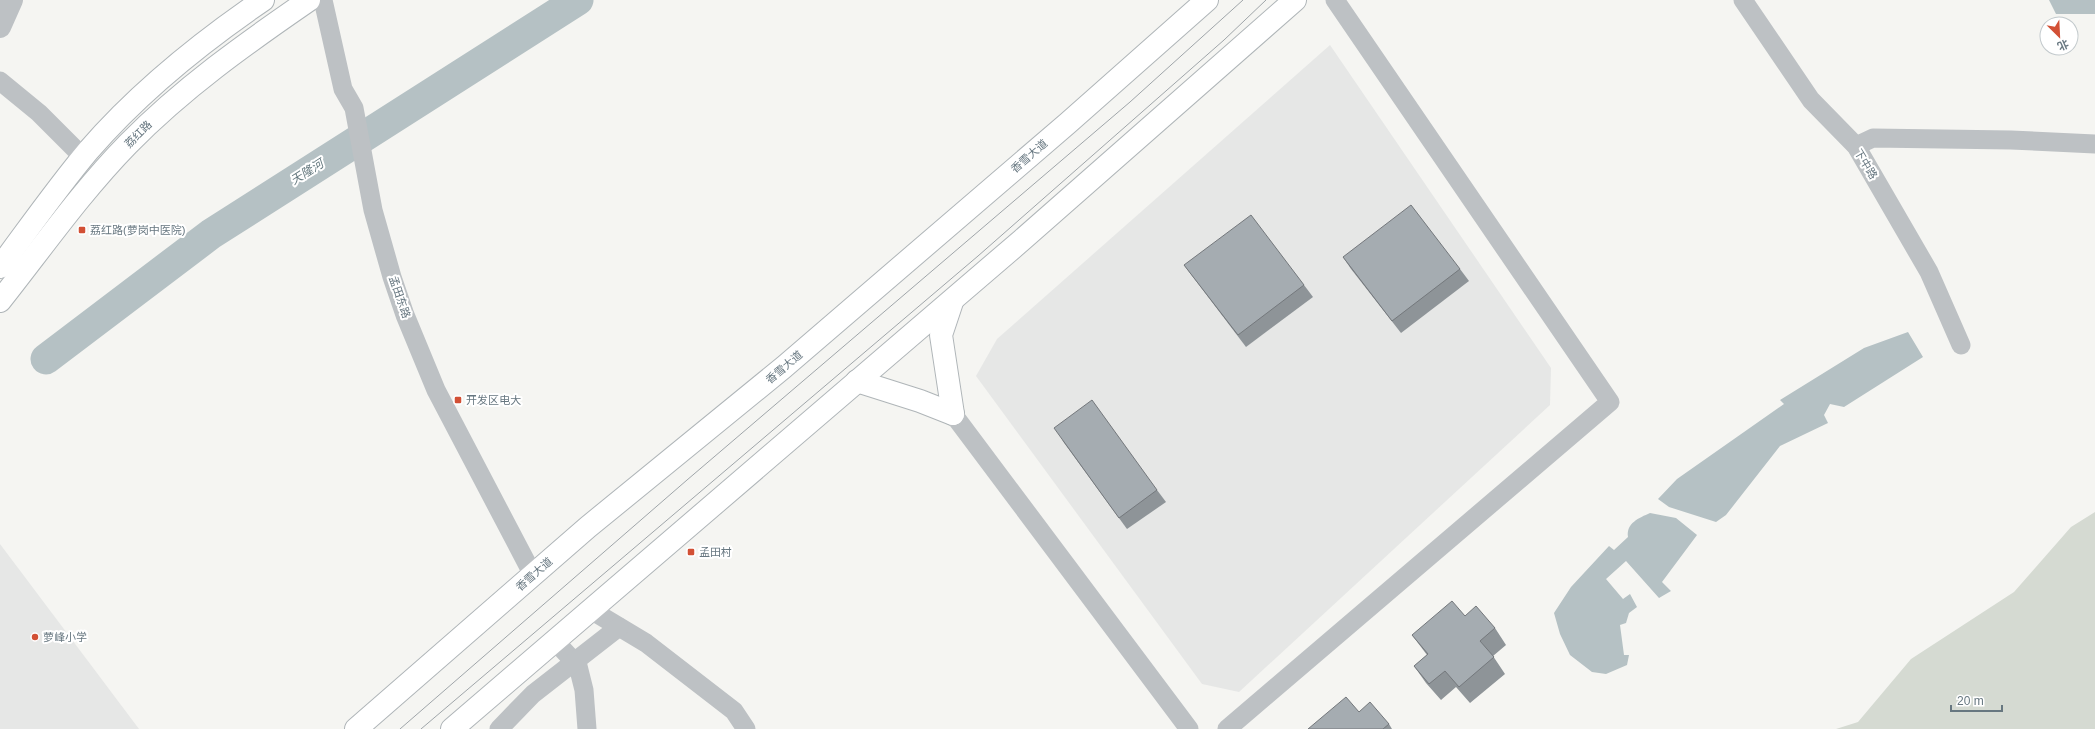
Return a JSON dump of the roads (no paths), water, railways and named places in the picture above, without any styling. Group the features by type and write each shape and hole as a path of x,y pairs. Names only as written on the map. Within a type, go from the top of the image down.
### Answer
{"main road":[{"name":"荔红路","path":"0,301 55,228 128,144 214,67 309,0"},
{"name":"香雪大道","path":"356,729 533,575 671,458 784,368 1068,123 1207,0"},
{"path":"452,729 952,301 1295,0"},
{"path":"0,267 83,158 111,127 169,72 255,5"},
{"path":"952,301 940,335 953,414"},
{"path":"857,382 920,401 953,414"}],"street":[{"path":"0,27 12,0"},
{"name":"孟田东路","path":"323,0 343,89 354,108 374,210 386,257 417,345 436,390 533,575"},
{"path":"1227,729 1610,402 1335,0"},
{"name":"下中路","path":"1743,0 1811,100 1856,146 1929,272 1961,345"},
{"path":"0,81 39,113 83,158"},
{"path":"111,127 128,144"},
{"path":"1856,146 1873,138 2011,140 2095,144"},
{"path":"953,414 1189,729"},
{"path":"591,610 646,643 734,711 746,729"},
{"path":"499,729 533,694 619,627"},
{"path":"555,641 578,666 584,690 588,729"}],"waterway":[{"name":"天隆河","path":"46,359 211,234 578,0"}],"tram line":[{"path":"400,729 687,480 1130,102 1243,0"},
{"path":"421,729 978,256 1224,40 1266,0"}],"place":[{"name":"荔红路(萝岗中医院)","path":"82,230"},
{"name":"开发区电大","path":"458,400"},
{"name":"孟田村","path":"691,552"},
{"name":"萝峰小学","path":"35,637"}]}
